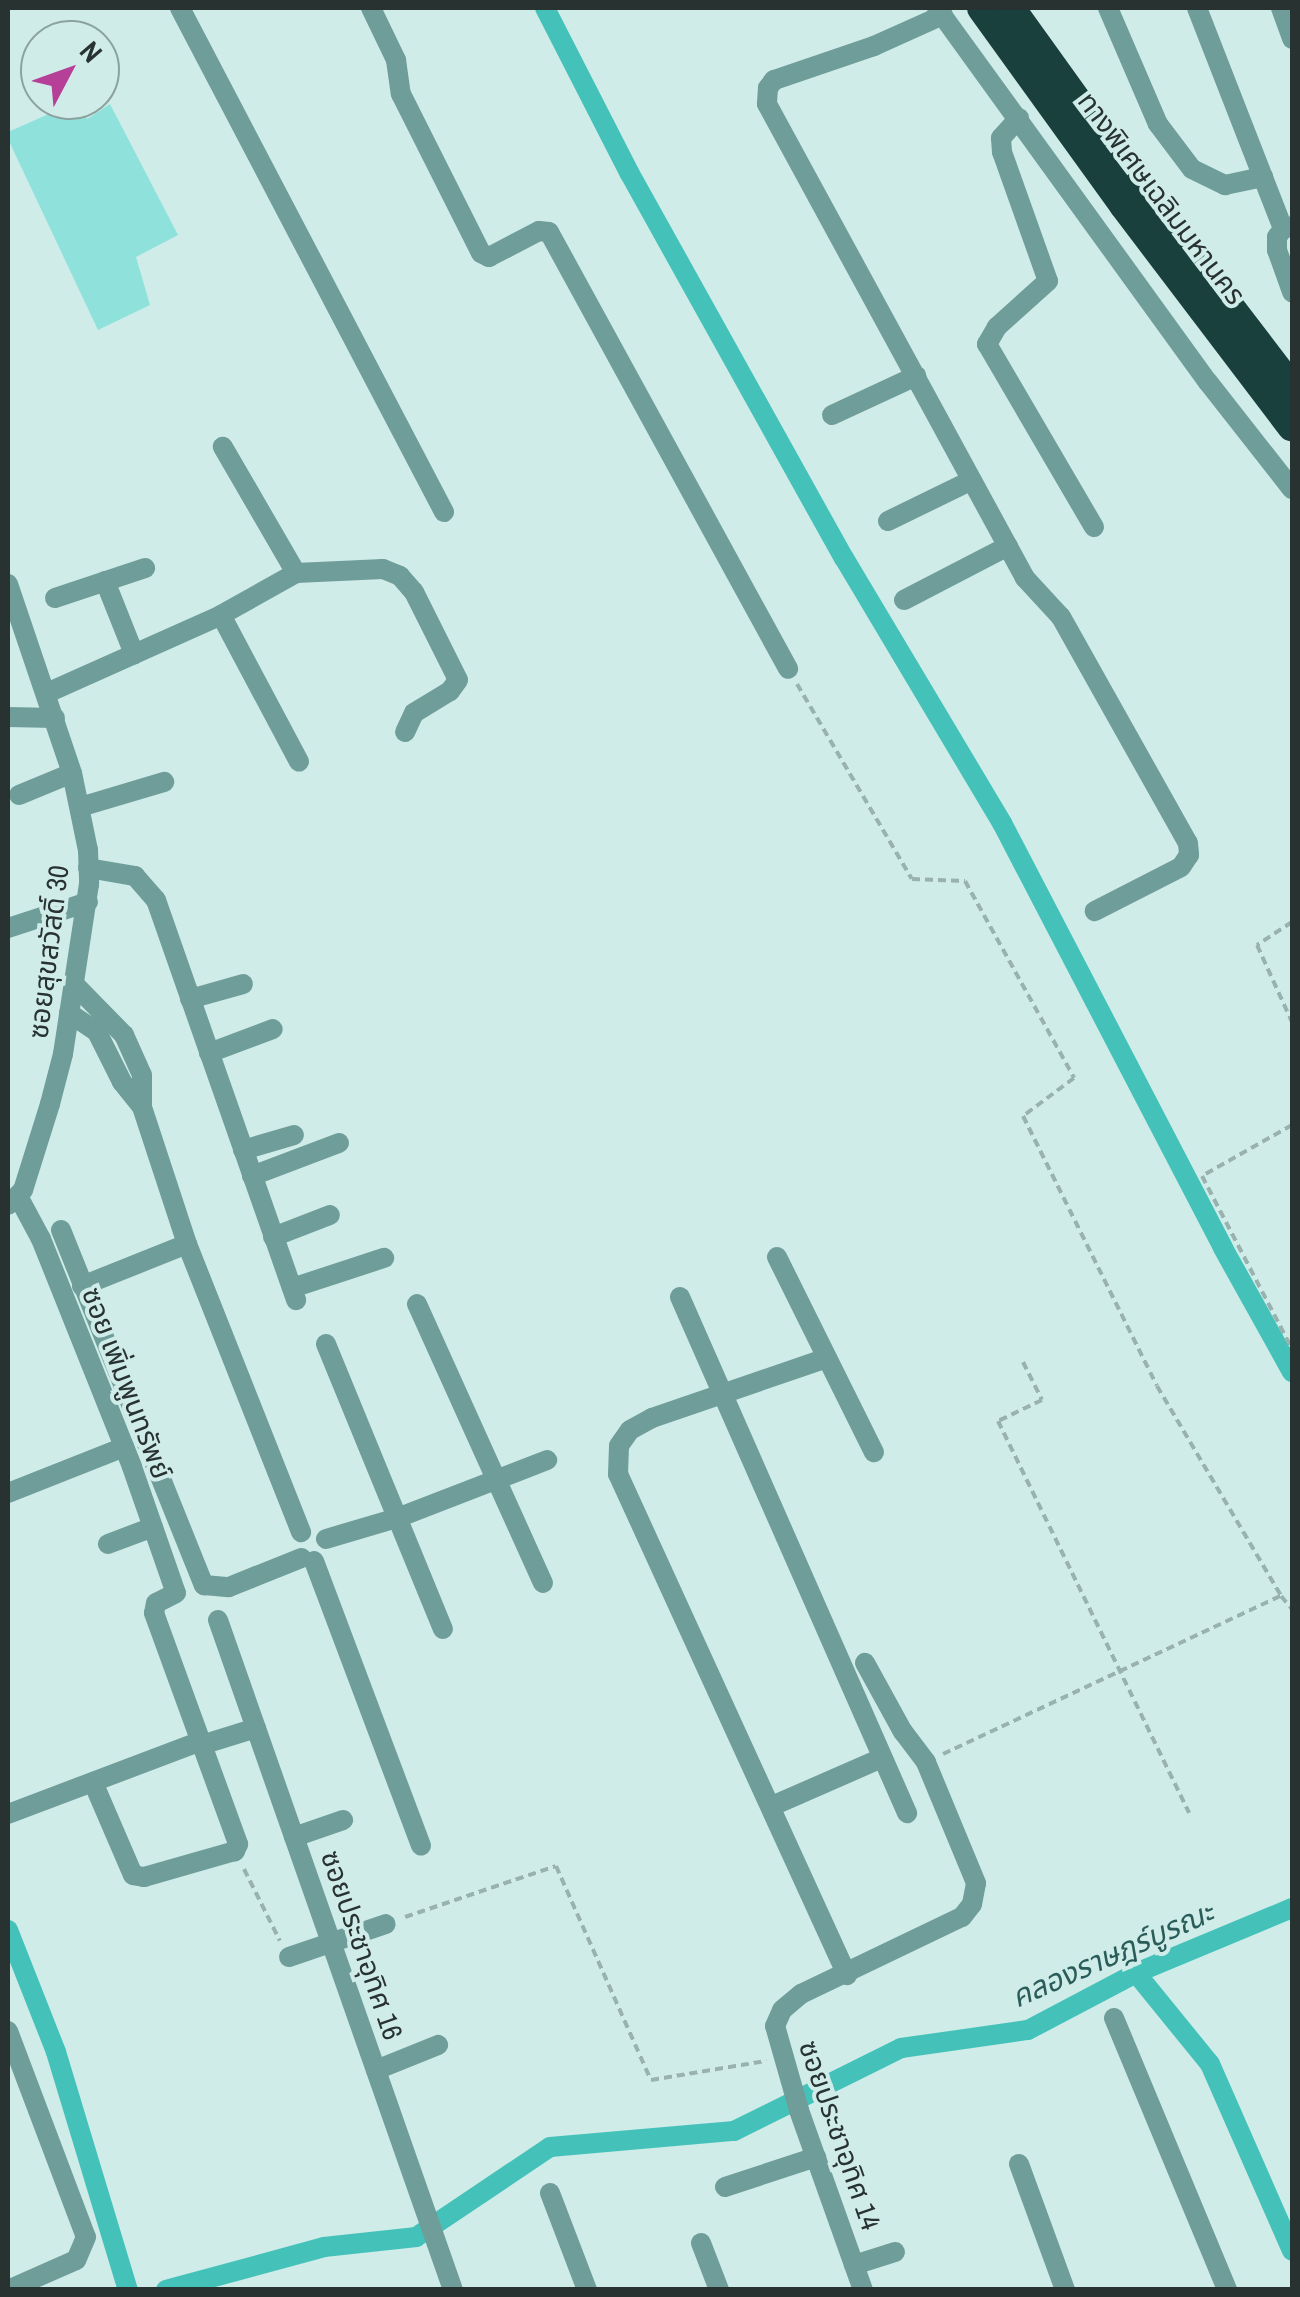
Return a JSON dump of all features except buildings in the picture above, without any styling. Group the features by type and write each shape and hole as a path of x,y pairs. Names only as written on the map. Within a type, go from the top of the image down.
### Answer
{"highway":[{"name":"ทางพิเศษเฉลิมมหานคร","path":"982,8 1124,205 1292,426"},
{"name":"ทางพิเศษเฉลิมมหานคร","path":"1010,8 1292,389"}],"street":[{"path":"180,8 444,512"},
{"path":"371,8 396,60 401,94 480,252 489,256 539,230 549,232 788,669"},
{"path":"1000,8 1158,229 1292,405"},
{"path":"1108,8 1158,124 1192,169 1225,186 1262,177"},
{"path":"1197,8 1262,177 1288,228 1277,237 1277,250 1292,292"},
{"path":"1281,8 1292,38"},
{"path":"1095,911 1181,867 1189,855 1188,842 1061,617 1036,594 1008,546 767,104 768,88 774,80 874,46 940,11 1208,382 1292,489"},
{"path":"1019,118 1006,129 1002,152 1044,260 1048,281 997,327 986,344 1094,527"},
{"path":"832,416 916,376"},
{"path":"223,447 296,573"},
{"path":"888,521 972,480"},
{"path":"904,600 1008,546"},
{"path":"55,598 145,568"},
{"path":"47,693 221,615 296,573 383,569 400,576 414,592 458,680 450,691 414,712 405,732"},
{"path":"105,581 134,654"},
{"name":"ซอยสุขสวัสดิ์ 30","path":"8,584 72,773 88,868 88,902 69,1013 40,1141 13,1201"},
{"path":"221,615 300,762"},
{"path":"8,716 55,718"},
{"path":"19,795 72,773"},
{"path":"80,807 164,782"},
{"path":"88,868 134,876 150,889 294,1294 384,1258"},
{"path":"8,928 88,902"},
{"path":"74,984 124,1034 142,1075 142,1107 187,1244 302,1532"},
{"path":"190,998 243,984"},
{"path":"69,1013 97,1032 122,1082 142,1107"},
{"path":"209,1052 273,1029"},
{"path":"243,1150 294,1134"},
{"path":"252,1176 339,1143"},
{"name":"ซอย เพิ่มพูนทรัพย์","path":"13,1201 32,1216 153,1527 176,1592 156,1603 154,1613 206,1742"},
{"path":"272,1236 330,1215"},
{"path":"61,1230 204,1585 229,1588 326,1553 326,1539"},
{"path":"82,1286 187,1244"},
{"path":"777,1257 874,1452"},
{"path":"680,1297 906,1814"},
{"path":"418,1304 494,1482 543,1582"},
{"path":"326,1344 443,1630"},
{"path":"827,1358 723,1397 652,1418 630,1430 619,1446 618,1474 848,1975"},
{"path":"8,1492 124,1447"},
{"path":"326,1539 397,1518 547,1460"},
{"path":"108,1544 153,1527"},
{"path":"302,1532 315,1530 326,1539"},
{"path":"302,1532 295,1545 307,1559 421,1846"},
{"name":"ซอยประชาอุทิศ 16","path":"218,1620 454,2290"},
{"path":"865,1663 903,1732 926,1762"},
{"path":"8,1814 206,1742 256,1728"},
{"path":"92,1782 133,1875 144,1877 235,1851 238,1844 206,1742"},
{"path":"772,1806 882,1758"},
{"name":"ซอยประชาอุทิศ 14","path":"862,2290 798,2110 775,2026 782,2010 801,1994 848,1975 962,1917 972,1904 974,1870 926,1762"},
{"path":"294,1837 344,1820"},
{"path":"289,1958 386,1924"},
{"path":"1114,2018 1228,2290"},
{"path":"8,2031 86,2237 76,2260 8,2290"},
{"path":"376,2070 438,2045"},
{"path":"725,2187 816,2156"},
{"path":"1020,2164 1065,2290"},
{"path":"550,2193 587,2290"},
{"path":"701,2243 718,2290"},
{"path":"854,2265 895,2252"}],"path":[{"path":"788,669 912,879 965,881 1074,1078 1022,1116 1157,1386 1292,1609"},
{"path":"1292,922 1257,945 1292,1022"},
{"path":"1292,1126 1202,1176 1292,1349"},
{"path":"1023,1362 1042,1400 998,1421 1122,1669 1189,1814"},
{"path":"926,1762 1281,1596"},
{"path":"235,1851 289,1958"},
{"path":"386,1924 556,1866 650,2080 782,2058"}],"shaded area":[{"path":"35,120 118,120 178,235 136,257 150,305 98,330 8,132"}],"waterway":[{"path":"545,8 630,174 844,558 1002,823 1223,1248 1292,1372"},
{"name":"คลองราษฎร์บูรณะ","path":"166,2290 324,2247 416,2237 550,2147 734,2131 901,2048 1028,2030 1136,1973 1292,1908"},
{"path":"8,1930 56,2052 128,2290"},
{"path":"1136,1973 1210,2064 1292,2251"}]}
